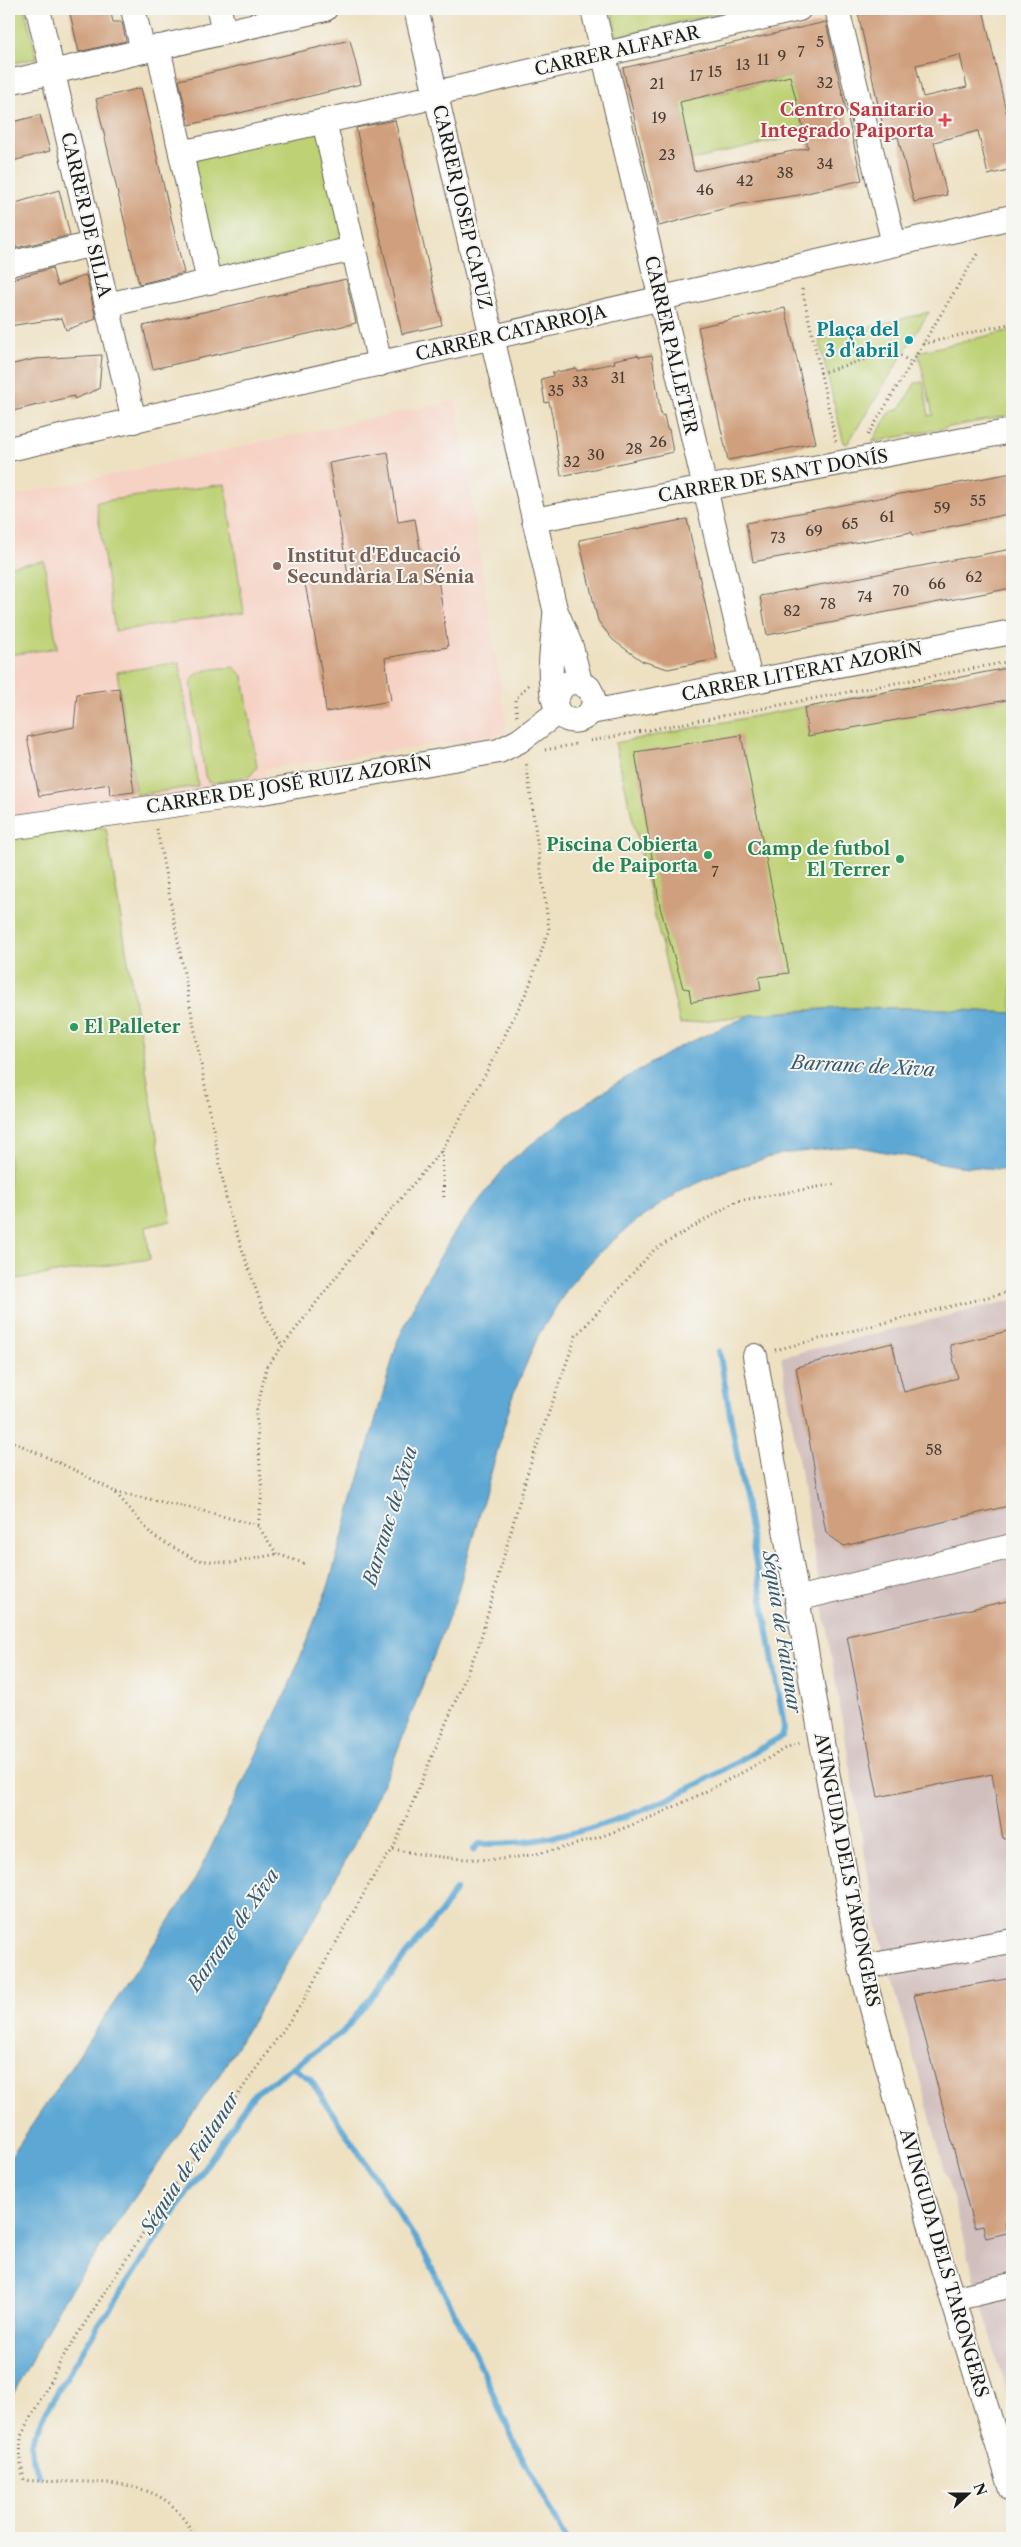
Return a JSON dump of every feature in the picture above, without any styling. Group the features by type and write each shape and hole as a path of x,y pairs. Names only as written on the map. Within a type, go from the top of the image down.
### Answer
{"street":[{"name":"CARRER DE SILLA","path":"38,9 134,420"},
{"path":"133,9 150,49 181,153 209,282"},
{"path":"219,9 224,32"},
{"name":"CARRER JOSEP CAPUZ","path":"416,9 428,96 492,338 555,609 571,647 580,682"},
{"name":"CARRER PALLETER","path":"594,9 750,680"},
{"name":"CARRER ALFAFAR","path":"181,153 799,9"},
{"path":"837,9 894,244"},
{"path":"9,82 318,10"},
{"path":"324,121 380,364"},
{"name":"CARRER CATARROJA","path":"9,450 1012,217"},
{"path":"9,264 93,244"},
{"path":"107,306 354,249"},
{"name":"CARRER DE SANT DONÍS","path":"534,520 1012,431"},
{"name":"CARRER JOSEP CAPUZ","path":"555,609 552,683 556,706"},
{"name":"CARRER LITERAT AZORÍN","path":"591,712 750,680 1012,632"},
{"path":"568,682 580,682 592,694 594,700 591,712 581,720 574,721 562,717 556,706 559,689 563,685 568,682"},
{"name":"CARRER DE JOSÉ RUIZ AZORÍN","path":"9,828 257,793 499,751 523,738 556,706"},
{"name":"AVINGUDA DELS TARONGERS","path":"754,1356 861,1967 937,2250 1012,2490"},
{"path":"797,1599 1012,1546"},
{"path":"861,1967 1012,1941"},
{"path":"953,2299 1012,2285"}],"path":[{"path":"866,438 979,251"},
{"path":"802,289 838,451"},
{"path":"923,344 1012,323"},
{"path":"820,373 893,350 912,362"},
{"path":"623,735 1012,661"},
{"path":"258,1526 262,1493 256,1413 267,1366 361,1245 442,1150 486,1073 529,988 549,929 523,738"},
{"path":"153,807 228,1208 264,1313 282,1346"},
{"path":"442,1150 444,1200"},
{"path":"198,2538 169,2503 146,2490 110,2484 24,2480 20,2459 21,2436 63,2357 165,2199 302,2003 376,1872 393,1849 479,1645 527,1474 576,1336 654,1250 720,1210 737,1201 835,1184"},
{"path":"754,1356 1012,1291"},
{"path":"9,1440 79,1472 115,1492 200,1510 258,1526 278,1554"},
{"path":"115,1492 154,1536 196,1560 230,1563 278,1554 306,1564"},
{"path":"393,1849 424,1856 517,1858 581,1842 705,1794 792,1745 821,1736"}],"shaded area":[{"name":"Institut d'Educació Secundària La Sénia","path":"456,400 507,729 503,735 265,769 265,780 9,817 9,497"},
{"path":"1012,1300 1012,2407 876,1921 781,1357"}],"green space":[{"path":"9,9 25,9 37,58 9,64"},
{"path":"611,9 736,9 617,37"},
{"path":"728,44 739,89 815,70 793,86 802,124 849,124 692,160 680,102 730,91 719,46"},
{"path":"321,125 348,245 213,276 185,157"},
{"path":"929,312 848,443 844,444 819,340"},
{"path":"1012,330 1012,415 872,442 890,412 900,409 915,383 923,382 929,416 933,415 918,352"},
{"path":"225,484 244,613 115,631 96,502"},
{"path":"44,561 57,648 9,655 9,566"},
{"path":"179,662 198,786 136,795 117,672"},
{"path":"234,667 243,676 257,767 250,776 213,783 208,781 205,776 191,682 194,677 204,671"},
{"path":"1012,667 1012,1013 926,1008 840,1008 740,1016 680,1024 615,743"},
{"name":"El Palleter","path":"88,823 94,828 106,828 171,1221 146,1227 150,1259 9,1280 9,834"}],"water":[{"name":"Barranc de Xiva","path":"840,1008 925,1008 1012,1013 1012,1170 957,1166 854,1146 781,1154 724,1171 681,1191 635,1222 601,1251 570,1285 539,1334 513,1395 456,1598 393,1762 357,1839 315,1918 220,2074 59,2307 9,2402 9,2159 189,1892 288,1688 329,1584 398,1340 425,1282 456,1230 510,1161 566,1117 612,1086 677,1048 750,1015"}],"building":[{"path":"69,9 110,9 113,22 122,22 126,41 79,52"},
{"name":"Centro Sanitario Integrado Paiporta","path":"878,9 983,9 1012,138 1012,169 988,175 978,131 934,142 947,195 914,202 898,137 886,140 858,13","holes":["960,55 967,87 923,97 916,65"]},
{"path":"826,22 862,180 799,195 741,204 659,226 623,68","holes":["790,76 808,148 694,171 680,102"]},
{"path":"350,40 361,84 189,125 179,80"},
{"path":"141,88 184,273 139,284 96,99"},
{"path":"40,115 50,151 9,162 9,123"},
{"path":"395,120 442,325 402,334 356,128"},
{"path":"59,190 70,235 16,248 12,235 9,236 9,205"},
{"path":"52,268 57,286 86,275 96,319 66,330 62,318 9,326 9,280"},
{"path":"346,279 356,323 153,369 143,326"},
{"path":"785,308 816,443 728,460 698,327"},
{"path":"102,355 99,389 74,399 74,396 9,412 9,365 35,359"},
{"path":"638,355 639,357 652,355 661,416 664,415 667,429 669,429 673,452 561,476 552,415 549,402 545,403 541,379 553,376 552,373 576,368 577,371 615,363 614,360"},
{"path":"388,452 398,522 415,519 422,560 435,558 448,647 385,658 391,701 326,712 321,669 304,578 348,574 329,463"},
{"path":"1012,473 1012,513 912,535 912,532 753,562 746,523"},
{"path":"687,519 717,659 668,669 642,661 613,640 598,621 579,540"},
{"path":"1012,549 1012,588 767,635 760,596"},
{"path":"1012,667 1012,699 808,736 804,708"},
{"path":"119,688 134,792 110,795 109,784 39,796 27,737 74,727 77,694"},
{"name":"Piscina Cobierta de Paiporta","path":"741,735 789,973 759,977 761,990 691,1002 689,989 683,988 660,907 635,752"},
{"path":"1012,1330 1012,1505 844,1546 826,1533 796,1367 892,1343 904,1392 958,1378 950,1345"},
{"path":"1012,1600 1012,1838 1003,1839 992,1774 878,1797 847,1636"},
{"path":"1012,1978 1012,2221 1005,2222 1007,2233 986,2238 983,2226 974,2228 914,1995"}],"waterway":[{"name":"Séquia de Faitanar","path":"473,1850 479,1844 533,1841 561,1836 616,1820 692,1787 782,1736 784,1730 783,1719 719,1351"},
{"name":"Séquia de Faitanar","path":"38,2474 32,2456 31,2444 49,2406 91,2337 254,2094 342,2033 441,1912 456,1889"},
{"path":"293,2068 310,2079 422,2249 476,2355 515,2444 566,2538"}],"place":[{"name":"Centro Sanitario Integrado Paiporta","path":"945,120"},
{"name":"Plaça del 3 d'abril","path":"909,340"},
{"name":"Institut d'Educació Secundària La Sénia","path":"277,566"},
{"name":"Piscina Cobierta de Paiporta","path":"708,855"},
{"name":"Camp de futbol El Terrer","path":"900,859"},
{"name":"El Palleter","path":"74,1027"}]}
